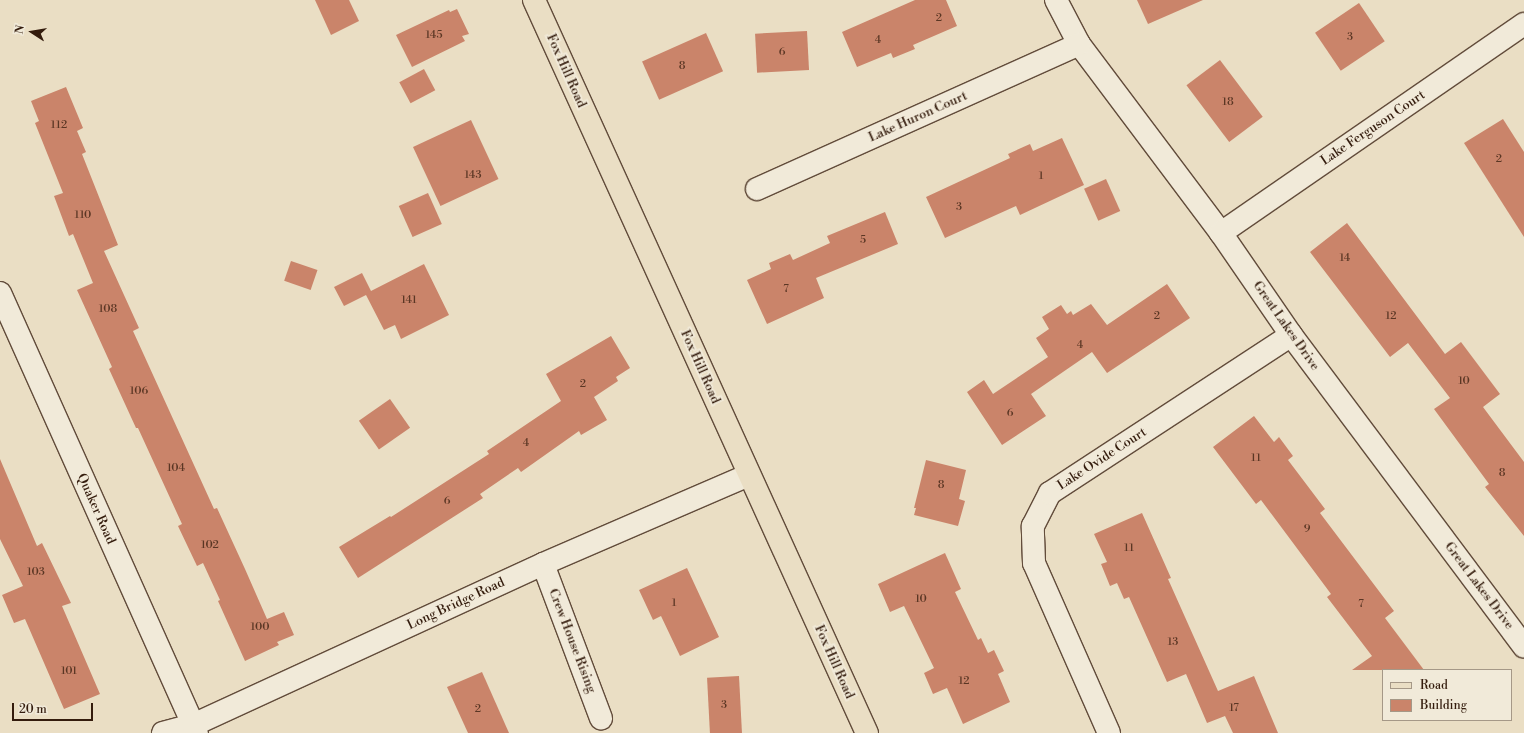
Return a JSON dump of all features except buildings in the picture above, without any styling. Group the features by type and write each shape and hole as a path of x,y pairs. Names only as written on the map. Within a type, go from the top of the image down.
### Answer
{"main road":[{"name":"Fox Hill Road","path":"534,0 867,733"}],"street":[{"name":"Great Lakes Drive","path":"1056,0 1079,44 1221,232 1291,335 1524,647"},
{"name":"Lake Ferguson Court","path":"1221,232 1524,24"},
{"name":"Lake Huron Court","path":"757,189 1079,44"},
{"name":"Quaker Road","path":"0,293 195,729"},
{"name":"Lake Ovide Court","path":"1109,733 1034,563 1033,526 1050,493 1291,335"},
{"name":"Long Bridge Road","path":"163,733 195,729 543,564 749,474"},
{"name":"Crew House Rising","path":"543,564 601,718"}]}
